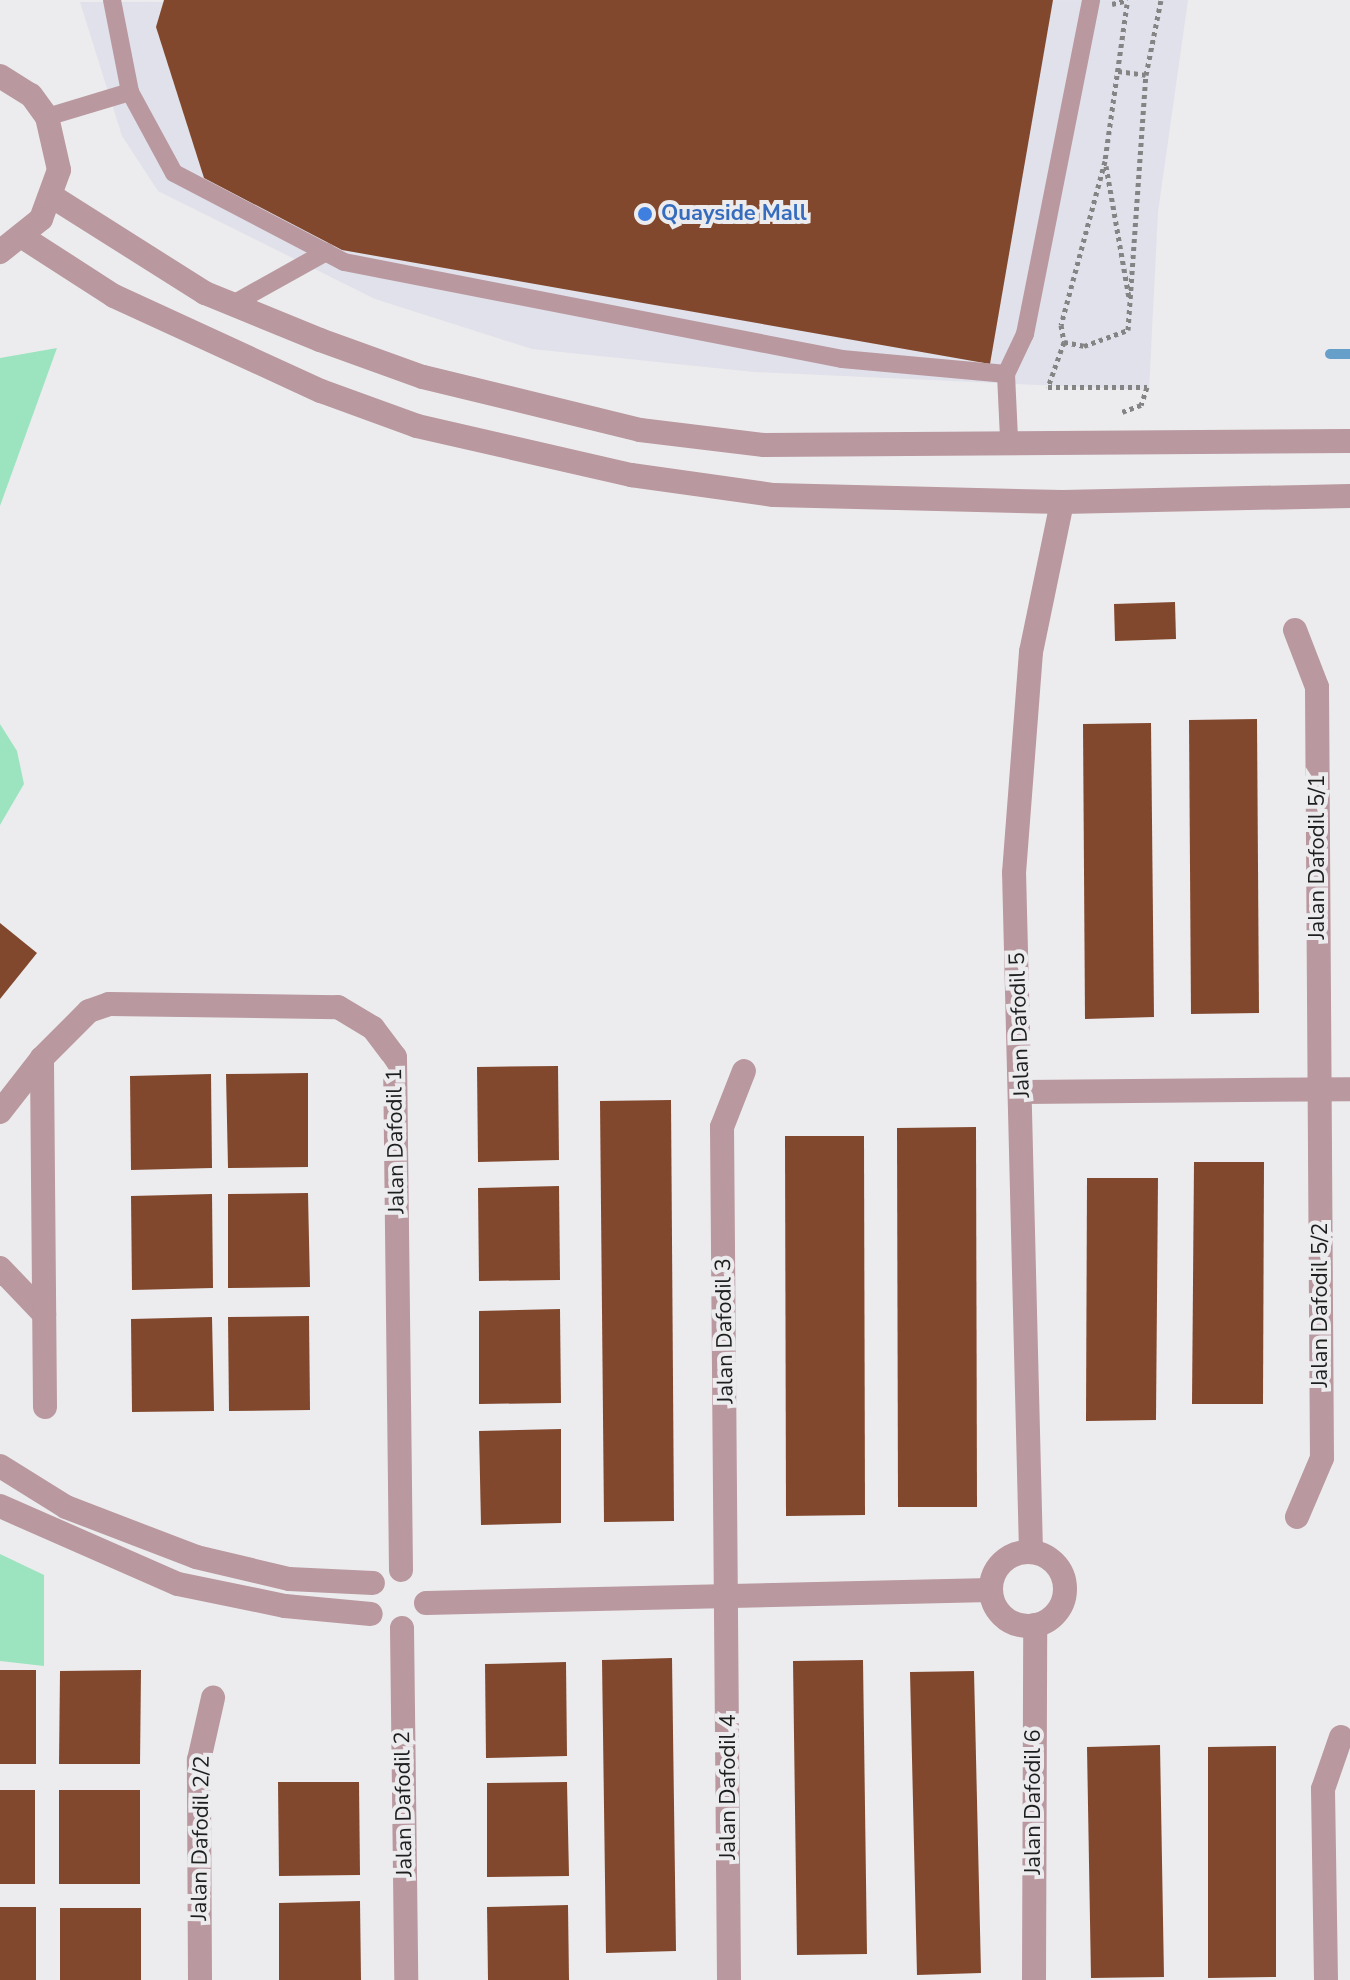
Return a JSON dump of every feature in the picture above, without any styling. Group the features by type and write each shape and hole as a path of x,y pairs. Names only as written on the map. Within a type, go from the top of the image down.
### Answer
{"street":[{"path":"0,76 47,117 59,170 53,197 24,238 0,252"},
{"path":"53,197 233,304 423,377 640,430 764,445 1009,438 1350,441"},
{"path":"24,238 114,296 321,391 518,452 774,495 1062,502 1350,496"},
{"name":"Jalan Dafodil 5","path":"1031,1552 1023,1092 1014,873 1031,652 1062,502"},
{"name":"Jalan Dafodil 5/1","path":"1295,630 1317,687 1319,1089"},
{"name":"Jalan Dafodil 1","path":"0,1112 42,1058 89,1011 109,1004 338,1007 373,1028 395,1057 401,1570"},
{"path":"42,1058 45,1407"},
{"name":"Jalan Dafodil 3","path":"729,1594 722,1127 744,1071"},
{"name":"Jalan Dafodil 5/2","path":"1297,1517 1322,1458 1319,1089"},
{"path":"1023,1092 1350,1089"},
{"path":"0,1268 44,1314"},
{"path":"0,1466 66,1507 196,1557 289,1579 373,1583 401,1570 417,1578 426,1603"},
{"path":"0,1506 178,1584 285,1606 371,1614 402,1628 426,1603 991,1590"},
{"path":"1031,1552 1050,1559 1064,1587 1054,1615 1035,1625 1001,1615 991,1590 1000,1565 1031,1552"},
{"path":"371,1614 373,1583"},
{"name":"Jalan Dafodil 4","path":"729,1594 729,1980"},
{"name":"Jalan Dafodil 6","path":"1034,1980 1035,1625"},
{"name":"Jalan Dafodil 2","path":"402,1628 406,1980"},
{"name":"Jalan Dafodil 2/2","path":"200,1980 199,1760 213,1698"},
{"path":"1326,1980 1323,1789 1341,1737"}],"lane":[{"path":"112,0 130,92 174,173 326,252 571,310 797,351 1006,374"},
{"path":"1009,438 1006,374 1025,334 1091,0"},
{"path":"47,117 130,92"},
{"path":"233,304 326,252"}],"path":[{"path":"1064,342 1118,339 1132,311 1146,75 1161,0"},
{"path":"1113,412 1141,405 1147,387 1048,387 1064,342 1061,325 1105,161 1127,4"},
{"path":"1118,71 1146,75"},
{"path":"1105,161 1132,311"}],"shaded area":[{"name":"Quayside Mall","path":"1188,0 1158,212 1149,390 754,372 532,349 375,299 158,191 122,136 80,2"}],"green space":[{"path":"57,348 0,506 0,358"},
{"path":"0,724 17,751 24,784 0,825"},
{"path":"0,1554 44,1575 44,1666 0,1661"}],"building":[{"name":"Quayside Mall","path":"164,0 1053,0 990,364 342,250 204,178 156,27"},
{"path":"1175,602 1176,639 1115,641 1114,604"},
{"path":"1257,719 1259,1013 1191,1014 1189,720"},
{"path":"1151,723 1154,1017 1085,1019 1083,724"},
{"path":"0,923 37,953 0,999"},
{"path":"558,1066 559,1160 478,1162 477,1067"},
{"path":"308,1073 308,1167 228,1168 226,1074"},
{"path":"211,1074 212,1168 131,1170 130,1076"},
{"path":"671,1100 674,1521 604,1522 600,1101"},
{"path":"976,1127 977,1507 898,1507 897,1128"},
{"path":"785,1136 864,1136 865,1515 786,1516"},
{"path":"1194,1162 1264,1162 1263,1404 1192,1404"},
{"path":"1087,1178 1158,1178 1156,1420 1086,1421"},
{"path":"559,1186 560,1280 479,1281 478,1188"},
{"path":"308,1193 310,1287 228,1288 228,1194"},
{"path":"212,1194 213,1288 132,1290 131,1196"},
{"path":"560,1309 561,1403 479,1404 479,1311"},
{"path":"309,1316 310,1410 229,1411 228,1317"},
{"path":"212,1317 214,1411 132,1412 131,1319"},
{"path":"561,1429 561,1523 481,1525 479,1431"},
{"path":"672,1658 676,1951 606,1953 602,1660"},
{"path":"863,1660 867,1954 797,1955 793,1661"},
{"path":"566,1662 567,1756 486,1758 485,1664"},
{"path":"0,1670 36,1670 36,1764 0,1764"},
{"path":"141,1670 140,1764 59,1764 60,1671"},
{"path":"974,1671 981,1973 917,1975 910,1672"},
{"path":"1160,1745 1164,1977 1091,1978 1087,1747"},
{"path":"1276,1746 1276,1977 1208,1978 1208,1747"},
{"path":"278,1782 359,1782 360,1875 279,1876"},
{"path":"567,1782 569,1876 487,1877 487,1783"},
{"path":"0,1790 35,1790 35,1884 0,1884"},
{"path":"59,1790 140,1790 140,1884 59,1884"},
{"path":"360,1901 361,1980 279,1980 279,1903"},
{"path":"568,1905 569,1980 488,1980 487,1907"},
{"path":"0,1907 36,1907 36,1980 0,1980"},
{"path":"60,1908 141,1908 141,1980 60,1980"}],"waterway":[{"path":"1330,354 1350,354"}],"place":[{"name":"Quayside Mall","path":"645,214"}]}
